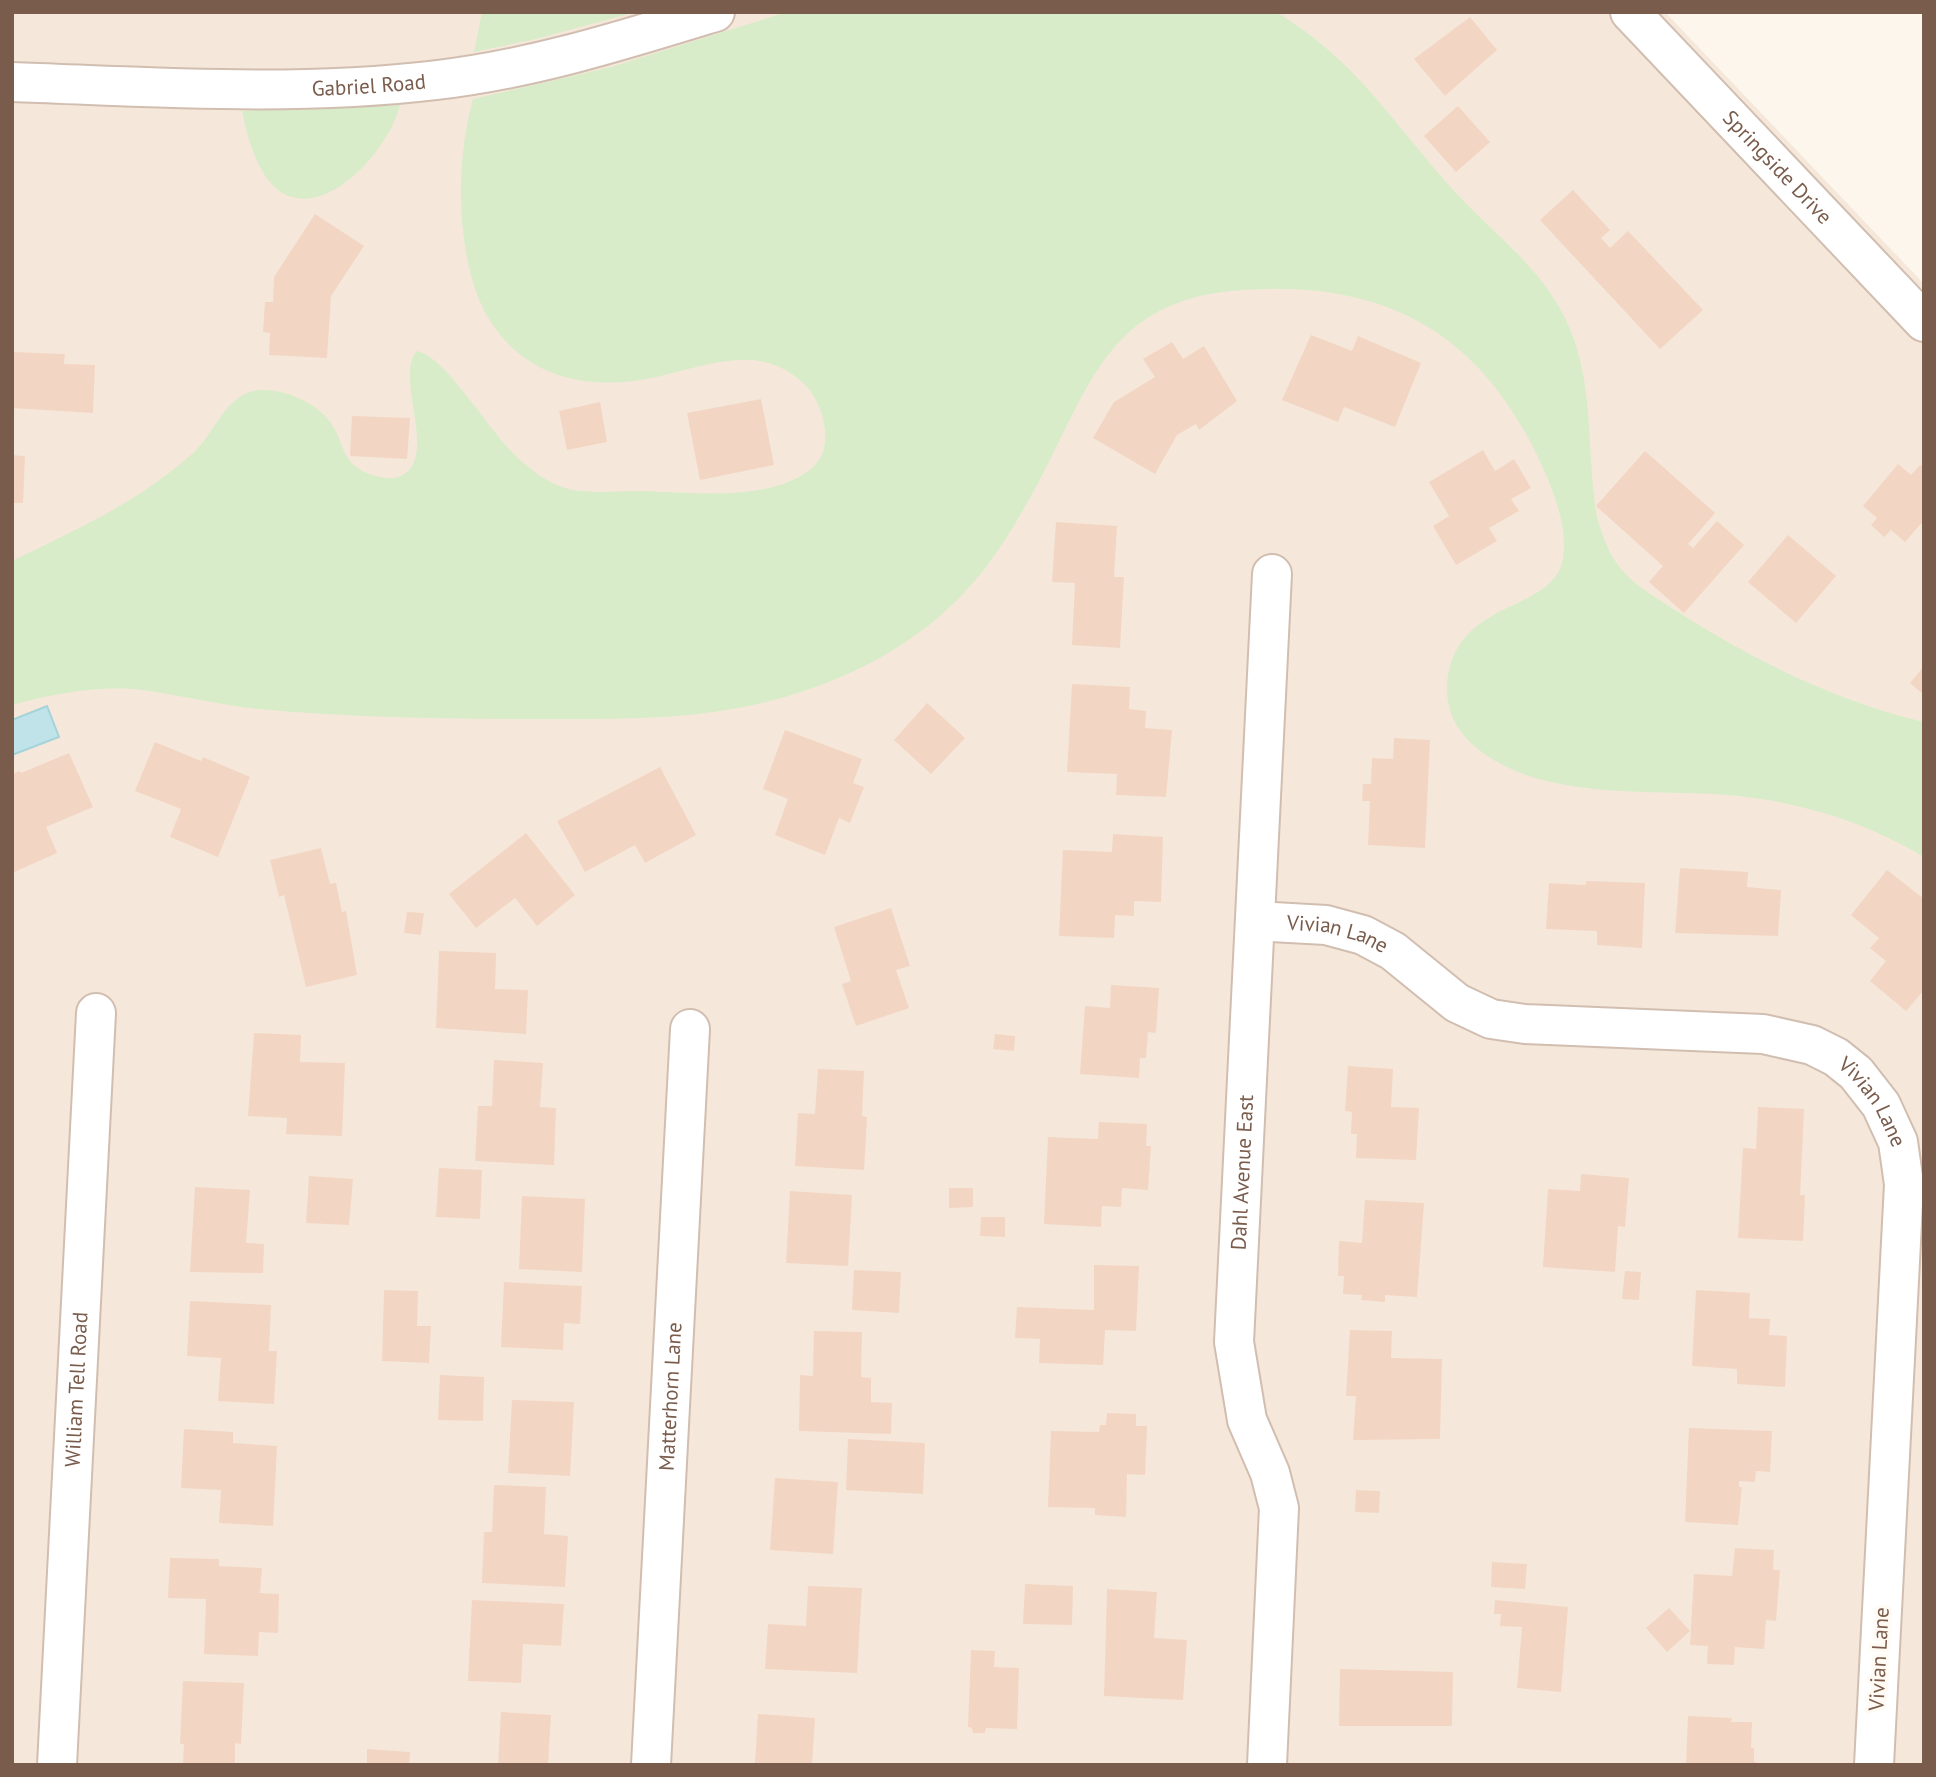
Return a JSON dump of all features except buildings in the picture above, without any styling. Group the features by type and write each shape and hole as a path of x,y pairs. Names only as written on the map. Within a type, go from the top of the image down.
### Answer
{"street":[{"name":"Gabriel Road","path":"12,82 281,89 438,80 568,55 715,12"},
{"name":"Springside Drive","path":"1630,12 1924,322"},
{"name":"Dahl Avenue East","path":"1267,1765 1279,1508 1270,1473 1247,1420 1238,1382 1234,1342 1272,574"},
{"name":"Vivian Lane","path":"1255,920 1326,925 1363,935 1393,951 1457,1003 1491,1019 1535,1024 1739,1032 1801,1041 1836,1057 1856,1073 1873,1094 1894,1129 1902,1157 1904,1184 1874,1765"},
{"name":"William Tell Road","path":"57,1765 96,1013"},
{"name":"Matterhorn Lane","path":"651,1765 690,1029"}],"shaded area":[{"path":"12,12 1665,12 1924,284 1924,1765 12,1765"}],"green space":[{"path":"482,12 632,13 536,39 474,52"},
{"path":"787,12 1276,12 1305,31 1330,51 1373,95 1455,192 1534,272 1560,309 1570,329 1583,375 1597,517 1606,545 1622,570 1661,601 1771,665 1830,692 1924,722 1924,857 1881,834 1811,809 1738,796 1599,790 1564,785 1531,777 1500,763 1472,744 1456,725 1448,702 1447,686 1453,657 1466,636 1484,621 1542,589 1556,576 1563,558 1564,545 1558,506 1549,481 1513,412 1485,375 1453,345 1418,321 1380,304 1337,294 1291,289 1241,290 1200,296 1167,307 1139,324 1117,344 1098,369 1014,526 972,584 929,625 880,658 798,693 715,712 604,719 440,718 295,712 126,689 77,692 12,705 12,561 107,513 151,486 193,453 230,405 248,392 269,390 297,397 314,406 333,427 348,459 363,471 385,478 401,476 412,466 417,452 410,379 411,363 417,351 443,368 512,453 540,476 563,487 594,492 728,493 775,486 795,479 812,468 819,461 825,443 824,423 818,403 802,381 779,367 761,361 738,360 641,380 610,383 555,374 531,362 511,347 494,326 480,301 470,272 461,208 464,141 473,99 611,67"},
{"path":"400,105 386,138 360,170 327,194 309,198 292,197 272,184 257,162 242,111"}],"water":[{"path":"47,706 59,737 12,755 12,720"}]}
